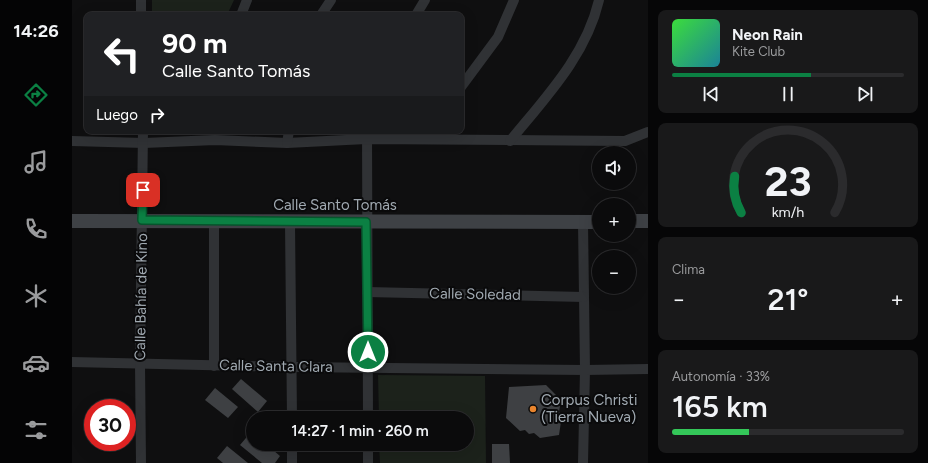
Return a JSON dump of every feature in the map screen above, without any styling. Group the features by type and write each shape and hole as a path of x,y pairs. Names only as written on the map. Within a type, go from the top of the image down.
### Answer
{"street":[{"path":"141,0 141,12"},
{"path":"242,12 247,0"},
{"path":"322,12 331,0"},
{"path":"418,12 426,0"},
{"path":"464,83 498,37 514,0"},
{"path":"510,141 545,99 574,60 584,40 599,0"},
{"path":"72,141 144,143 216,135 288,144 366,135 446,136 510,141 625,141 648,132"},
{"name":"Calle Bahía de Kino","path":"141,463 140,364 143,134"},
{"path":"288,144 289,134"},
{"path":"366,135 368,411"},
{"name":"Calle Santo Tomás","path":"72,221 142,220 290,223 592,222"},
{"path":"636,222 648,221"},
{"path":"214,222 214,366"},
{"path":"583,222 585,370 583,463"},
{"path":"290,223 293,367 292,411"},
{"name":"Calle Soledad","path":"367,292 584,297"},
{"name":"Calle Santa Clara","path":"72,362 293,367 585,370 648,369"},
{"path":"292,451 292,463"},
{"path":"368,451 368,463"}],"shaded area":[{"path":"152,0 234,0 228,12 152,12"},
{"path":"378,375 485,376 486,463 380,463 379,451 474,451 474,411 379,411"}],"building":[{"path":"241,379 267,401 259,411 257,411 232,389"},
{"name":"Corpus Christi (Tierra Nueva)","path":"546,385 558,397 555,401 560,406 559,412 562,415 559,435 540,438 534,433 529,434 525,430 520,431 506,418 509,387"},
{"path":"215,388 238,407 228,418 205,400"},
{"path":"246,438 246,450 240,445"},
{"path":"492,444 509,444 510,463 492,463"},
{"path":"227,446 248,463 223,463 217,458"},
{"path":"247,451 274,451 280,456 275,463 262,463"}],"place":[{"name":"Corpus Christi (Tierra Nueva)","path":"533,409"}],"route":[{"path":"143,190 142,220 290,223 366,222 368,352"}]}
